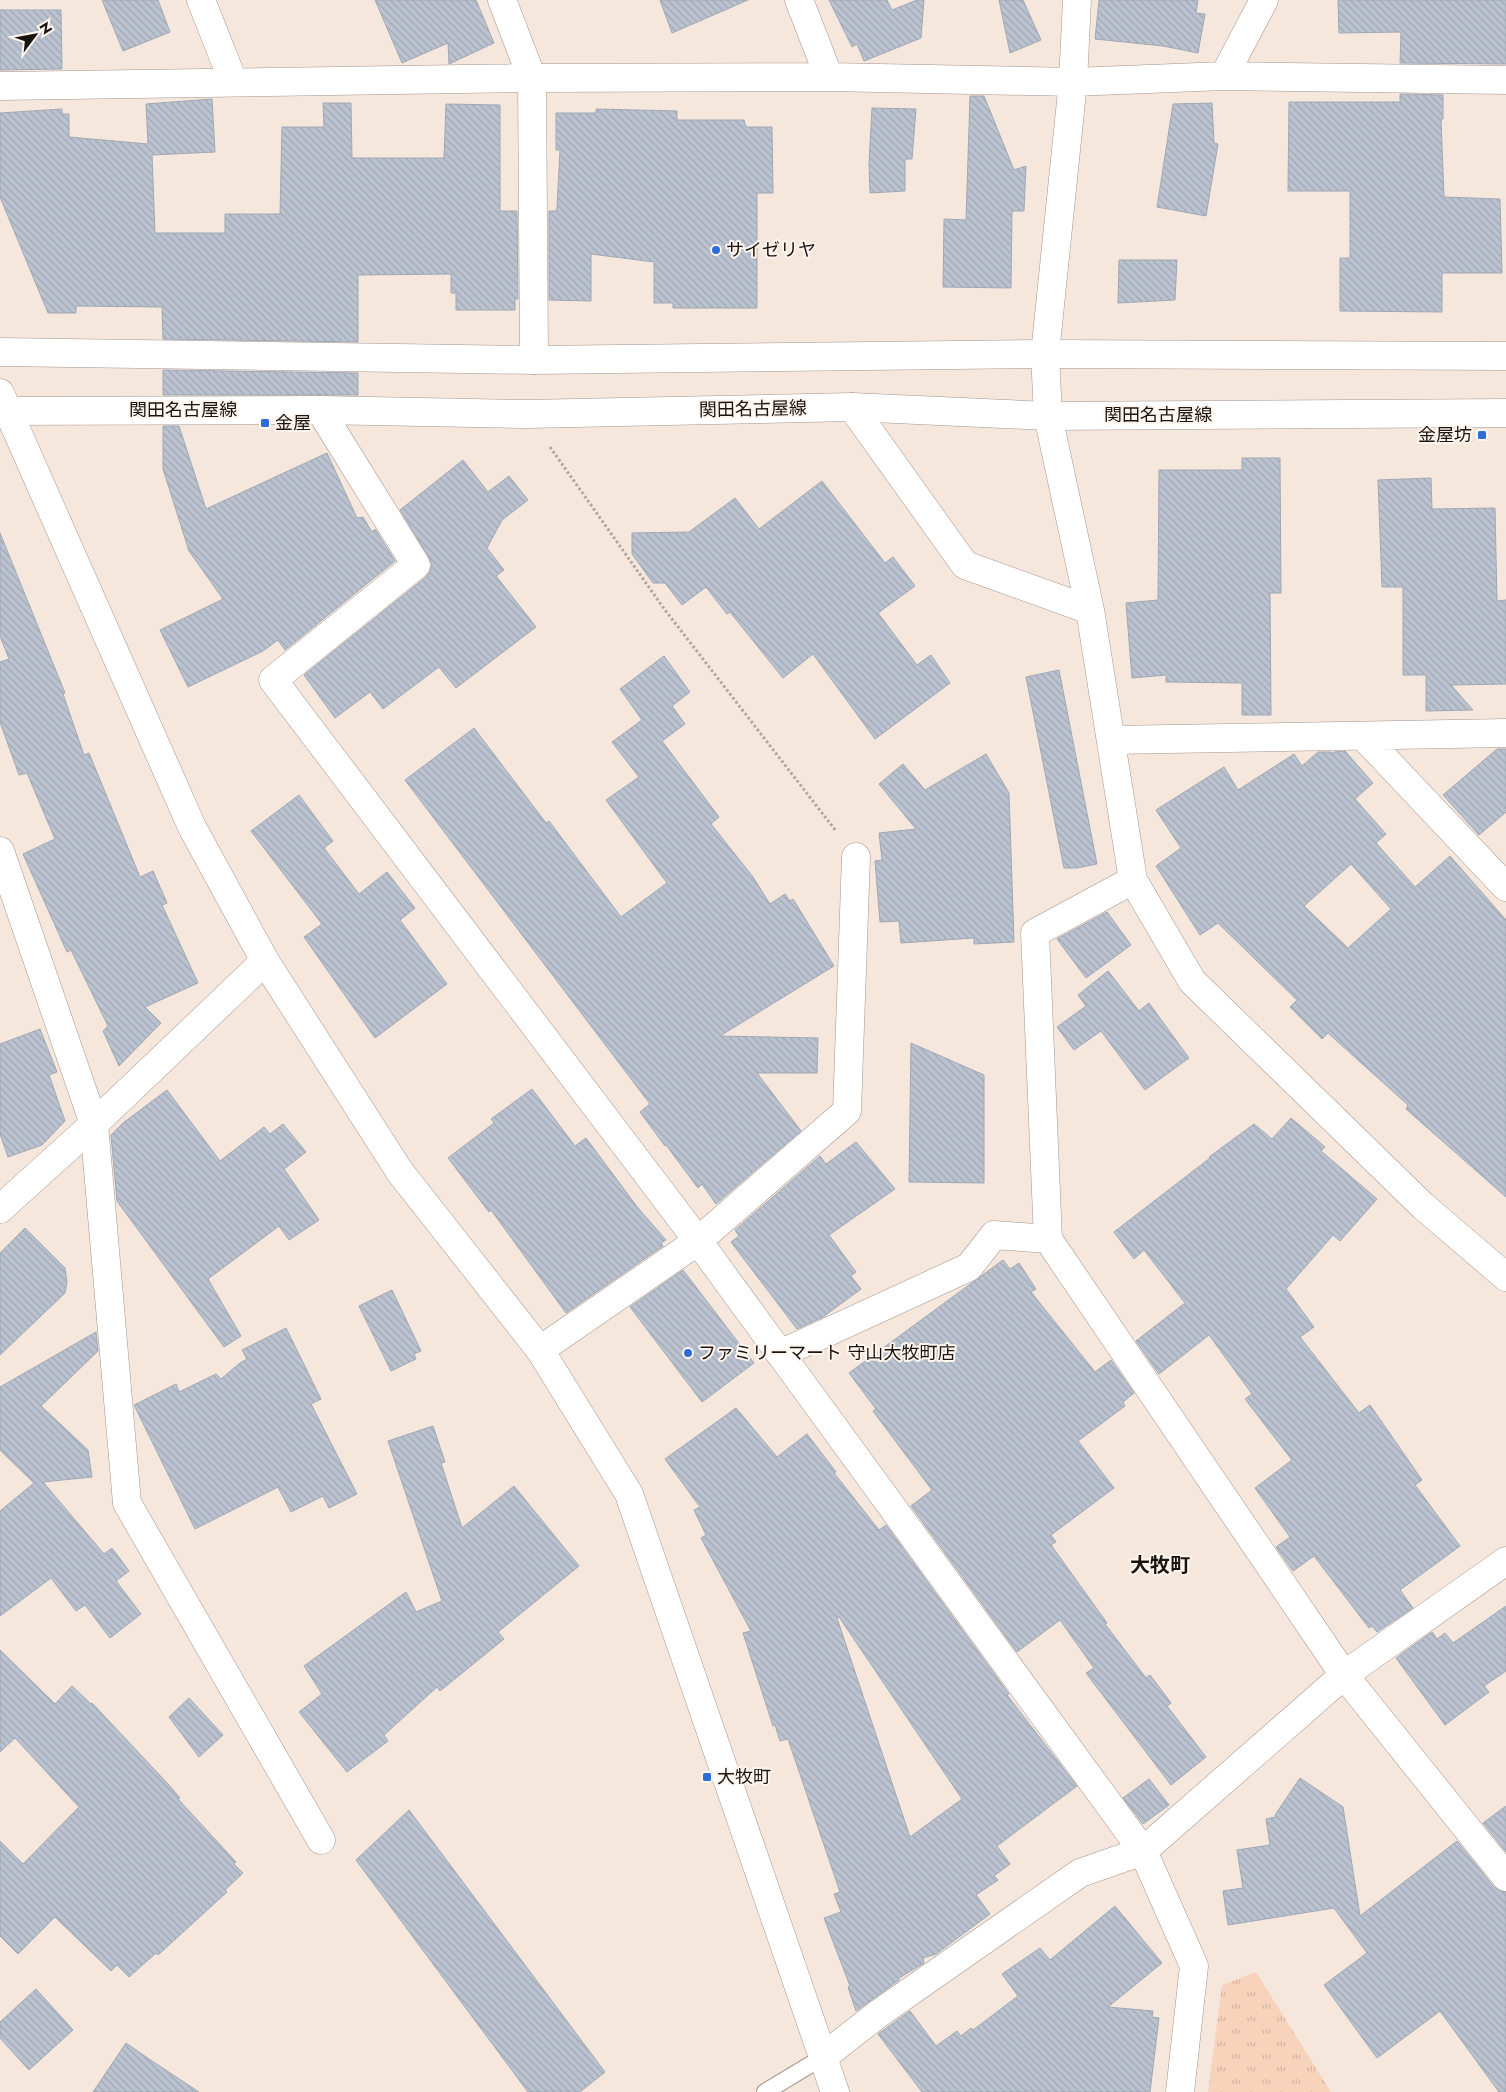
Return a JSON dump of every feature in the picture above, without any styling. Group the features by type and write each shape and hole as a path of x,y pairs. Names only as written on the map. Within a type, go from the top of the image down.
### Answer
{"street":[{"path":"201,0 233,81"},
{"path":"502,0 532,78 534,360"},
{"path":"798,0 829,77"},
{"path":"1077,0 1073,82 1045,354 1048,416 1090,610 1133,880 1192,981 1423,1206 1506,1277"},
{"path":"1224,76 1264,0"},
{"path":"0,86 532,78 829,77 1073,82 1224,76 1506,80"},
{"path":"0,352 534,360 1045,354 1506,356"},
{"path":"3,404 192,827 265,961 400,1172 540,1350 630,1494 835,2092"},
{"name":"関田名古屋線","path":"3,404 527,414 852,407 1048,416 1506,413"},
{"path":"852,407 965,565 1090,610"},
{"path":"320,410 416,565 272,680 698,1241 1144,1852 1194,1966 1180,2092"},
{"path":"1111,740 1506,733"},
{"path":"1363,736 1506,887"},
{"path":"0,851 94,1124 127,1503 321,1840"},
{"path":"540,1350 698,1241 847,1111 856,857"},
{"path":"1133,880 1035,933 1048,1239 1344,1675 1506,1877"},
{"path":"0,1209 94,1124 265,961"},
{"path":"780,1354 969,1267 994,1235 1048,1239"},
{"path":"823,2056 878,2014 1080,1873 1144,1852 1344,1675 1506,1561"}],"lane":[{"path":"765,2092 823,2056"}],"path":[{"path":"527,414 665,610 856,857"}],"green space":[{"path":"1256,1972 1331,2092 1208,2092 1222,1985"}],"building":[{"path":"102,0 158,0 170,32 123,51"},
{"path":"375,0 476,0 494,43 449,64 448,43 402,63"},
{"path":"660,0 748,0 672,33"},
{"path":"829,0 887,0 892,10 917,0 924,0 921,38 864,61 857,44 852,47"},
{"path":"999,0 1023,0 1041,40 1010,53"},
{"path":"1099,0 1198,0 1196,13 1205,14 1198,53 1163,46 1095,39"},
{"path":"1338,0 1506,0 1506,64 1400,63 1401,32 1339,33"},
{"path":"0,10 61,10 62,69 0,70"},
{"path":"1400,94 1443,95 1443,119 1441,119 1444,197 1500,199 1502,273 1442,273 1442,312 1340,311 1340,258 1350,258 1350,191 1288,191 1289,102 1400,102"},
{"path":"970,96 984,96 1014,170 1026,166 1024,211 1012,211 1011,288 943,287 944,219 966,220"},
{"path":"212,99 215,152 152,155 155,233 225,233 225,214 280,214 282,127 324,127 323,103 351,103 352,158 444,158 446,104 500,105 500,211 517,211 518,299 515,299 515,310 456,310 456,293 451,293 451,274 358,275 358,342 163,339 162,307 76,306 76,313 48,313 0,197 0,113 62,109 62,114 69,114 69,137 148,144 146,104"},
{"path":"1212,103 1214,143 1218,144 1206,216 1157,207 1173,104"},
{"path":"872,108 916,109 912,159 905,159 905,191 870,193 869,163"},
{"path":"596,109 677,111 677,120 744,120 746,127 772,127 773,193 757,193 757,308 673,308 673,303 654,303 654,262 591,254 591,301 549,300 549,211 556,211 557,207 560,150 556,150 556,113 596,113"},
{"path":"1119,260 1177,260 1175,300 1118,303"},
{"path":"163,370 358,373 358,395 163,395"},
{"path":"163,426 179,426 206,509 327,453 357,518 363,517 372,532 375,529 395,561 285,650 278,640 263,651 188,687 160,630 223,599 189,551 163,469"},
{"path":"1242,458 1280,458 1281,593 1270,593 1271,715 1242,715 1242,683 1166,682 1166,675 1132,678 1126,603 1158,600 1159,470 1242,470"},
{"path":"463,460 488,492 509,476 528,500 502,520 487,548 504,570 496,576 536,627 456,688 439,667 383,709 370,692 335,718 304,675 430,572 432,564 429,557 400,510"},
{"path":"1431,478 1432,509 1495,508 1497,601 1506,600 1506,684 1451,685 1473,710 1426,711 1426,675 1403,675 1403,587 1382,587 1378,480"},
{"path":"822,481 885,563 893,557 915,586 878,613 917,665 931,655 950,683 875,739 813,654 783,678 730,612 727,614 706,587 682,605 665,583 653,583 632,554 632,533 689,532 735,498 759,529"},
{"path":"0,533 65,693 63,694 84,755 89,753 140,877 153,871 167,903 162,905 198,983 145,1007 161,1023 119,1066 103,1031 108,1026 71,950 67,952 23,854 55,839 27,773 19,775 0,722 0,662 9,659 0,636"},
{"path":"664,656 690,692 672,706 685,724 662,741 719,817 711,824 753,877 770,904 785,894 790,901 793,899 834,966 720,1036 818,1038 817,1073 757,1073 801,1131 716,1204 702,1184 698,1188 640,1112 650,1104 405,780 474,728 546,823 549,821 621,917 667,883 606,800 639,777 612,742 642,720 620,689"},
{"path":"1059,670 1097,864 1077,868 1064,868 1026,677"},
{"path":"1497,749 1506,749 1506,812 1479,835 1443,795"},
{"path":"1345,751 1373,783 1355,799 1386,834 1376,843 1415,887 1450,856 1506,920 1506,1197 1406,1109 1408,1105 1328,1033 1322,1039 1290,1007 1297,1000 1218,923 1200,935 1156,866 1181,848 1156,810 1224,767 1238,790 1294,754 1302,766 1318,752 1331,752 1332,754","holes":["1351,864 1391,909 1348,948 1304,906"]},
{"path":"986,754 1009,793 1014,942 974,944 974,938 901,943 899,921 880,922 875,861 882,860 879,833 916,829 879,784 903,764 925,790"},
{"path":"299,795 333,841 324,848 359,894 387,872 415,908 400,920 447,984 375,1038 304,937 322,924 251,831"},
{"path":"1107,912 1131,945 1086,978 1057,939"},
{"path":"1108,971 1139,1011 1149,1003 1189,1058 1145,1090 1101,1031 1074,1050 1057,1027 1086,1006 1078,995"},
{"path":"40,1029 57,1072 49,1075 65,1121 42,1145 8,1157 0,1134 0,1044"},
{"path":"911,1043 984,1075 984,1183 909,1182"},
{"path":"532,1089 575,1146 586,1138 638,1208 666,1240 661,1243 663,1246 566,1313 491,1210 489,1212 448,1158 494,1123 491,1119"},
{"path":"167,1090 220,1161 264,1127 270,1134 283,1124 306,1152 284,1169 319,1220 289,1240 279,1226 208,1279 241,1336 224,1347 117,1201 111,1135 123,1123"},
{"path":"1291,1118 1325,1147 1321,1151 1377,1199 1340,1241 1333,1235 1286,1289 1314,1327 1300,1337 1359,1413 1370,1405 1422,1480 1415,1485 1460,1546 1400,1590 1413,1608 1377,1632 1372,1626 1369,1628 1314,1556 1293,1571 1276,1547 1290,1537 1255,1488 1292,1460 1245,1399 1252,1394 1209,1335 1159,1374 1136,1341 1185,1303 1144,1250 1134,1259 1114,1232 1254,1124 1272,1139"},
{"path":"856,1142 895,1189 829,1235 856,1272 851,1276 861,1289 823,1317 797,1329 731,1242 739,1236 735,1230 820,1156 826,1164"},
{"path":"25,1228 65,1268 67,1282 65,1293 0,1355 0,1253"},
{"path":"1003,1260 1010,1269 1019,1263 1036,1289 1031,1292 1095,1372 1111,1360 1134,1393 1123,1402 1125,1406 1078,1441 1114,1488 1051,1535 1056,1542 1051,1545 1107,1623 1105,1624 1146,1678 1150,1675 1171,1703 1167,1706 1206,1757 1171,1785 1086,1673 1094,1668 1060,1620 1017,1652 911,1506 932,1490 873,1411 876,1409 849,1373"},
{"path":"683,1270 754,1363 702,1402 630,1307"},
{"path":"392,1290 421,1351 414,1354 416,1359 391,1371 359,1306"},
{"path":"286,1328 321,1399 311,1404 357,1494 329,1508 323,1496 291,1512 278,1487 195,1529 134,1405 176,1384 179,1392 216,1374 221,1379 247,1359 242,1350"},
{"path":"96,1332 98,1351 41,1406 88,1450 92,1477 43,1482 104,1554 112,1548 129,1571 116,1581 141,1614 110,1638 85,1605 76,1611 51,1578 0,1616 0,1511 34,1483 0,1450 0,1387"},
{"path":"736,1408 777,1457 807,1434 836,1472 834,1473 879,1530 886,1525 1009,1694 1007,1695 1077,1786 997,1846 1010,1864 994,1876 998,1880 976,1895 990,1914 936,1954 923,1958 924,1963 899,1978 899,1980 856,2011 848,1987 850,1986 824,1918 841,1912 834,1894 840,1892 788,1739 780,1741 775,1725 773,1726 743,1633 751,1631 701,1538 706,1535 694,1510 700,1507 665,1459","holes":["839,1617 962,1799 910,1837 837,1618"]},
{"path":"433,1426 445,1462 441,1463 462,1528 514,1486 579,1566 498,1632 504,1639 440,1691 437,1687 384,1735 388,1741 347,1772 299,1712 322,1694 304,1666 406,1592 416,1612 442,1601 388,1441"},
{"path":"1506,1606 1506,1671 1484,1686 1489,1692 1445,1725 1396,1658 1432,1632 1437,1639 1445,1633 1453,1643"},
{"path":"0,1650 55,1704 72,1686 92,1703 169,1785 180,1798 178,1799 236,1862 234,1864 243,1873 225,1890 227,1892 158,1955 156,1953 129,1977 117,1965 111,1971 55,1917 18,1954 0,1936 0,1841 23,1864 79,1807 15,1738 0,1752"},
{"path":"189,1698 223,1735 199,1757 169,1717"},
{"path":"1300,1778 1343,1807 1360,1916 1457,1841 1494,1887 1506,1892 1506,2092 1499,2092 1440,2011 1377,2058 1324,1985 1367,1953 1334,1908 1228,1925 1223,1891 1243,1888 1237,1850 1270,1845 1266,1819 1276,1817 1275,1815"},
{"path":"1149,1779 1169,1805 1143,1824 1123,1798"},
{"path":"1506,1806 1506,1852 1483,1823"},
{"path":"409,1810 605,2072 580,2092 528,2092 356,1860"},
{"path":"1115,1906 1162,1963 1108,2007 1153,2011 1152,2017 1159,2018 1150,2092 922,2092 878,2034 910,2011 936,2046 957,2031 961,2036 971,2028 973,2030 1018,1996 1002,1974 1040,1948 1050,1960"},
{"path":"36,1989 73,2030 29,2070 0,2038 0,2022"},
{"path":"126,2043 149,2059 199,2092 93,2092"}],"place":[{"name":"サイゼリヤ","path":"716,250"},
{"name":"金屋","path":"265,423"},
{"name":"金屋坊","path":"1482,435"},
{"name":"ファミリーマート 守山大牧町店","path":"688,1353"},
{"name":"大牧町","path":"707,1777"}],"district":[{"name":"大牧町","path":"1160,1565"}]}
